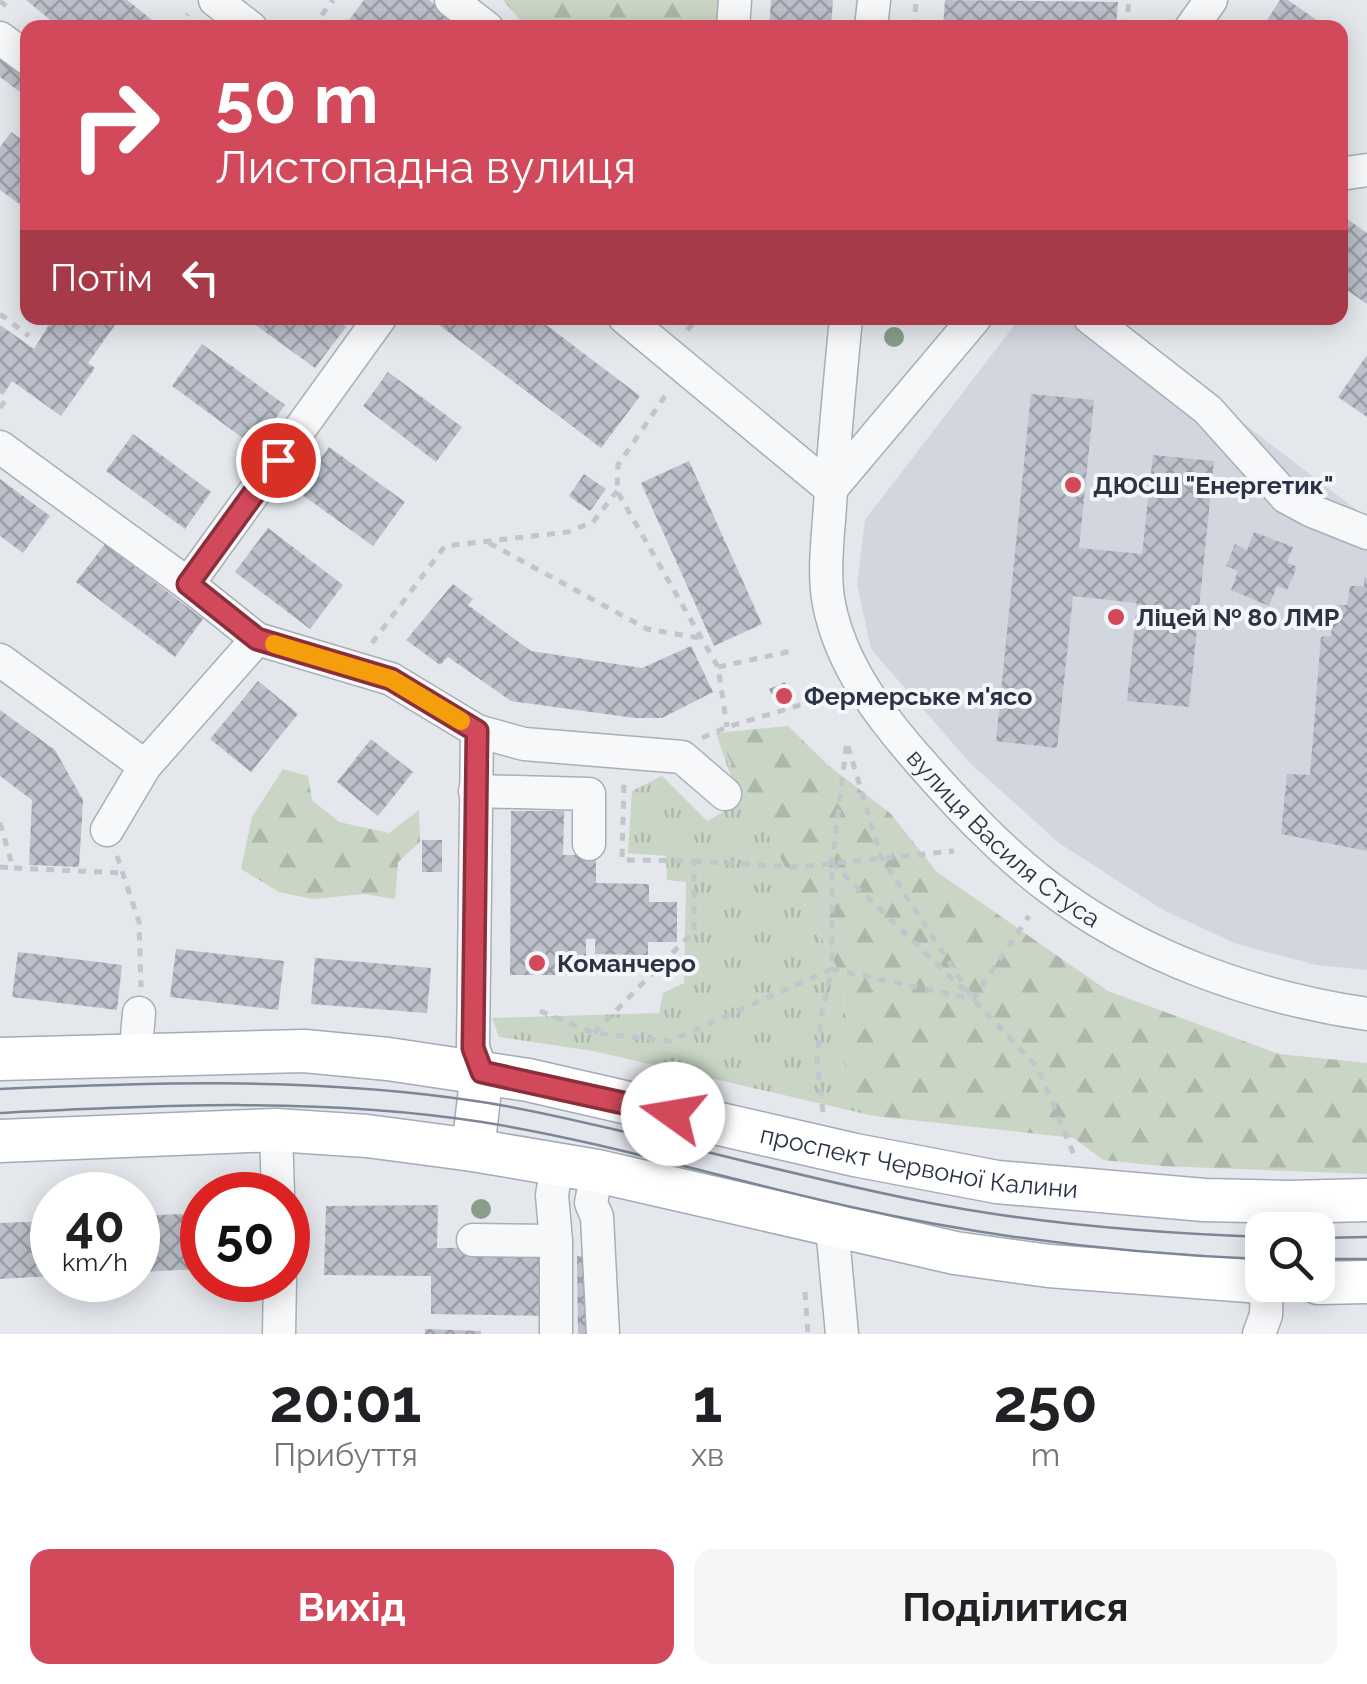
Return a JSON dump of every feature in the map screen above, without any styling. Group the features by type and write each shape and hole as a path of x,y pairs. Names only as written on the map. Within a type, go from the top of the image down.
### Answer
{"main road":[{"name":"проспект Червоної Калини","path":"0,1059 140,1034 482,1072 855,1155 997,1182 1204,1200 1367,1200"},
{"path":"473,1150 482,1072"},
{"path":"0,1141 276,1130 367,1136 577,1168 914,1245 1048,1266 1245,1282"},
{"path":"1335,1283 1367,1282"}],"street":[{"path":"451,0 477,20"},
{"path":"204,4 235,20"},
{"path":"188,584 375,325"},
{"path":"634,325 831,488 969,325"},
{"name":"вулиця Василя Стуса","path":"845,325 827,549 828,601 839,643 861,686 907,747 968,816 1048,887 1096,919 1147,948 1200,970 1288,999 1367,1014"},
{"path":"1099,325 1208,410 1286,497 1367,533"},
{"path":"0,447 257,639 391,679 477,731 524,744 682,758 724,794"},
{"path":"108,830 145,766 257,639"},
{"path":"0,660 145,766"},
{"path":"477,731 473,1048 482,1072"},
{"path":"475,791 589,794 589,844"},
{"path":"276,1130 277,1172"},
{"path":"556,1331 552,1195 577,1168 597,1217 603,1334"},
{"path":"832,1226 842,1334"},
{"path":"474,1240 556,1241"},
{"path":"279,1334 280,1302"},
{"path":"1258,1334 1266,1315 1266,1302"}],"path":[{"path":"0,314 30,336"},
{"path":"665,396 618,466 617,491 718,667 727,728 818,700"},
{"path":"0,408 8,397"},
{"path":"354,668 444,546 568,532 594,522 617,491"},
{"path":"486,542 647,628 702,639"},
{"path":"718,667 792,651"},
{"path":"824,1125 817,1062 832,969 832,862 846,741 881,857 974,999"},
{"path":"0,823 13,868"},
{"path":"108,830 139,922 140,1034"},
{"path":"622,860 796,866 954,851"},
{"path":"594,1034 694,931 694,861"},
{"path":"832,862 974,999 1038,1068 1074,1154"},
{"path":"0,867 123,873"},
{"path":"974,999 1030,916"},
{"path":"540,1011 594,1034 670,1040 832,969 974,999"}],"shaded area":[{"name":"Ліцей № 80 ЛМР","path":"1015,325 1115,325 1367,518 1367,970 1316,965 1237,944 1163,910 1059,843 969,762 871,649 857,584 865,520"}],"green space":[{"path":"503,0 720,0 721,20 520,20"},
{"path":"788,726 828,765 890,813 937,872 1108,991 1279,1054 1367,1063 1367,1174 1103,1160 1074,1138 874,1116 854,1091 842,1051 844,981 716,733"},
{"path":"716,733 844,981 842,1051 854,1091 874,1116 593,1051 499,1037 492,1018 659,1013 663,993 684,983 686,882 667,880 666,856 628,853 632,791 662,776 707,821 740,803"},
{"path":"283,769 308,776 312,800 339,822 389,833 419,810 420,842 398,862 395,899 364,894 313,899 279,892 241,869 252,817"}],"building":[{"path":"26,0 127,0 152,20 50,20"},
{"path":"364,0 429,0 454,20 349,20"},
{"path":"771,0 833,0 832,20 770,20"},
{"path":"945,0 1118,2 1117,20 944,20"},
{"path":"1280,0 1288,0 1317,20 1267,20"},
{"path":"0,55 20,69 20,92 0,77"},
{"path":"11,132 20,138 20,204 0,190 0,147"},
{"path":"1348,220 1367,233 1367,304 1348,291"},
{"path":"0,325 34,349 49,325 115,325 88,363 95,368 61,416 12,381 3,395 0,393"},
{"path":"256,325 346,327 315,368"},
{"path":"439,325 546,325 640,396 601,448"},
{"path":"202,344 285,405 255,447 172,386"},
{"path":"1367,355 1367,417 1338,397"},
{"path":"388,372 462,427 436,462 363,406"},
{"path":"1031,394 1094,400 1079,548 1142,554 1153,455 1214,461 1189,707 1127,701 1137,603 1073,596 1057,748 996,741"},
{"path":"133,434 211,492 185,529 106,471"},
{"path":"329,447 405,502 373,546 297,491"},
{"path":"689,461 762,624 714,646 641,483"},
{"path":"584,474 606,489 590,511 569,496"},
{"path":"0,479 50,516 23,553 0,536"},
{"path":"268,528 343,585 310,629 235,572"},
{"path":"1254,532 1293,547 1287,562 1297,567 1287,590 1277,586 1269,606 1231,590 1238,571 1226,566 1235,544 1247,550"},
{"path":"105,544 203,619 175,657 76,582"},
{"path":"1364,578 1367,851 1281,834 1287,774 1310,775 1321,637 1331,636 1334,605 1347,605 1350,586 1364,586"},
{"path":"453,584 473,599 468,605 531,651 642,668 691,646 713,692 662,718 635,718 511,701 448,657 440,665 406,640"},
{"path":"258,681 298,714 251,772 210,739"},
{"path":"785,682 794,700 778,707 769,689"},
{"path":"0,710 55,750 83,800 79,867 29,865 32,800 0,776"},
{"path":"371,739 413,772 378,816 337,782"},
{"path":"511,811 564,811 563,855 596,855 596,883 649,884 649,902 677,902 677,942 648,942 648,955 595,954 595,939 586,939 586,975 510,975"},
{"path":"422,840 442,840 442,872 422,872"},
{"path":"176,949 284,961 278,1010 170,997"},
{"path":"18,952 122,965 117,1010 12,997"},
{"path":"315,958 431,968 427,1013 311,1004"},
{"path":"438,1205 437,1248 548,1247 547,1316 431,1314 431,1276 324,1275 326,1206"},
{"path":"180,1214 180,1270 160,1271 160,1215"},
{"path":"30,1222 30,1277 0,1279 0,1223"},
{"path":"577,1256 596,1256 597,1334 578,1334"},
{"path":"425,1329 481,1331 481,1334 425,1334"}],"tram line":[{"path":"0,1089 242,1084 422,1094 541,1113 967,1210 1093,1226 1245,1236"},
{"path":"0,1113 241,1105 422,1114 575,1140 953,1227 1107,1248 1245,1258"},
{"path":"1335,1238 1367,1237"},
{"path":"1335,1259 1367,1259"}],"slow traffic":[{"path":"274,644 391,679 461,721"}],"place":[{"name":"ДЮСШ \"Енергетик\"","path":"1073,485"},
{"name":"Ліцей № 80 ЛМР","path":"1116,617"},
{"name":"Фермерське м'ясо","path":"784,696"},
{"name":"Команчеро","path":"537,963"}],"route":[{"path":"278,460 188,584 257,639 391,679 477,731 473,1048 482,1072 673,1114"}]}
